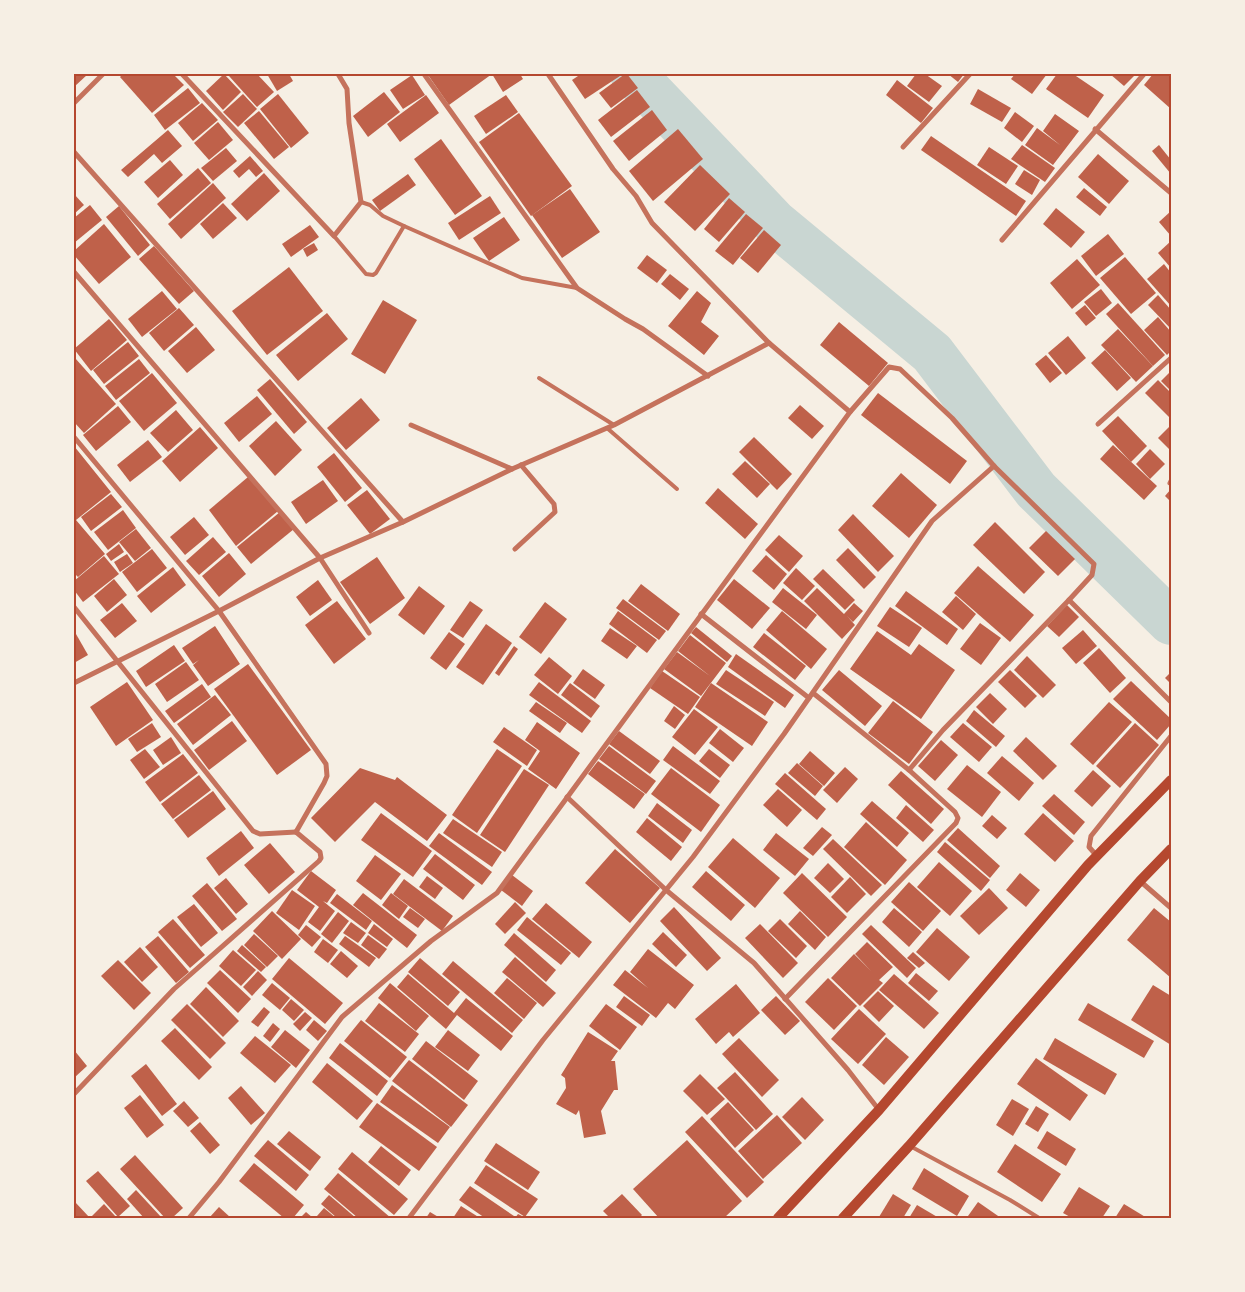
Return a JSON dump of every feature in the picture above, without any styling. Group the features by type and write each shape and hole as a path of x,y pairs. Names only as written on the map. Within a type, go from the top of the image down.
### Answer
{"main road":[{"path":"778,1218 879,1110 1097,856 1171,780"},
{"path":"845,1218 1140,881 1171,849"}],"street":[{"path":"74,103 103,74"},
{"path":"182,74 334,236 361,202 349,123 347,89 338,74"},
{"path":"424,74 577,288 643,329 708,376"},
{"path":"548,74 613,169 636,196 652,223 769,343 850,412"},
{"path":"903,147 970,74"},
{"path":"1002,240 1144,74"},
{"path":"1095,130 1171,193"},
{"path":"74,152 403,522"},
{"path":"74,272 320,558 369,633"},
{"path":"74,683 320,558 403,522 512,469 614,425 769,343"},
{"path":"1098,424 1171,358"},
{"path":"189,1218 220,1182 342,1017 431,941 497,892 850,412 889,367 900,369 952,418 994,466 1094,564 1092,575 943,730 909,770"},
{"path":"411,425 512,469"},
{"path":"74,437 219,611 326,764 327,776 324,783 296,832"},
{"path":"515,549 555,512 554,504 522,465"},
{"path":"409,1218 543,1040 693,857 813,693 932,521 994,466"},
{"path":"1069,600 1171,702"},
{"path":"74,608 253,831 260,834 296,832 320,852 321,858 174,989 74,1094"},
{"path":"701,614 809,698"},
{"path":"785,999 956,823 958,818 955,812 909,770 813,693"},
{"path":"1097,856 1090,847 1091,836 1171,736"},
{"path":"568,796 666,890 754,964 848,1070 879,1110"},
{"path":"1140,881 1171,908"}],"lane":[{"path":"361,202 370,205 382,216 522,278 577,288"},
{"path":"334,236 366,274 373,275 404,226"},
{"path":"539,378 614,425"},
{"path":"607,428 677,490"},
{"path":"909,1146 1010,1200 1039,1218"}],"building":[{"path":"74,74 88,74 74,87"},
{"path":"123,74 173,74 184,85 152,113 120,77"},
{"path":"224,74 241,92 223,110 206,91"},
{"path":"232,74 257,74 274,92 257,107 229,76"},
{"path":"267,74 289,74 293,81 277,91"},
{"path":"492,74 449,105 428,75"},
{"path":"492,74 520,74 523,79 503,92"},
{"path":"581,74 623,74 585,99 572,80"},
{"path":"625,74 638,88 611,108 599,93"},
{"path":"916,74 925,74 942,86 929,102 907,86"},
{"path":"948,74 964,74 958,82"},
{"path":"1015,74 1047,74 1032,94 1011,79"},
{"path":"1057,74 1073,74 1104,95 1088,118 1046,89"},
{"path":"1110,74 1131,74 1134,76 1124,86"},
{"path":"1153,74 1171,74 1171,109 1144,85"},
{"path":"412,75 425,95 403,109 390,90"},
{"path":"897,80 933,108 921,123 886,95"},
{"path":"188,88 200,103 165,130 154,115"},
{"path":"978,89 1011,108 1002,122 970,104"},
{"path":"637,90 650,107 611,137 598,120"},
{"path":"384,92 400,112 368,137 353,116"},
{"path":"243,94 257,109 238,127 223,112"},
{"path":"278,94 309,133 291,148 260,109"},
{"path":"426,95 439,113 400,142 387,124"},
{"path":"506,95 518,112 486,134 474,116"},
{"path":"202,103 218,120 193,141 178,123"},
{"path":"652,110 667,130 629,161 613,141"},
{"path":"259,111 289,147 274,159 244,123"},
{"path":"1015,112 1034,126 1022,142 1004,128"},
{"path":"519,113 572,186 531,216 479,142"},
{"path":"1055,114 1079,131 1053,165 1025,145 1037,128 1060,145 1043,131"},
{"path":"218,122 233,140 209,160 194,143"},
{"path":"678,129 703,159 653,201 629,171"},
{"path":"168,130 182,146 162,163 154,154 128,177 121,170"},
{"path":"931,136 1026,201 1016,216 921,150"},
{"path":"441,139 482,196 455,215 414,159"},
{"path":"1022,145 1055,168 1045,182 1011,159"},
{"path":"1159,145 1171,160 1171,174 1152,151"},
{"path":"989,147 1018,166 1006,184 977,165"},
{"path":"226,148 237,161 213,181 201,168"},
{"path":"1098,154 1129,181 1109,204 1078,177"},
{"path":"250,156 263,171 256,177 249,169 239,178 233,171"},
{"path":"170,160 183,175 158,198 144,182"},
{"path":"700,165 730,194 695,231 664,202"},
{"path":"198,168 211,183 170,219 157,204"},
{"path":"1024,170 1040,180 1032,195 1015,184"},
{"path":"264,173 280,191 247,221 231,204"},
{"path":"408,174 416,185 380,211 372,200"},
{"path":"213,183 226,198 181,239 168,224"},
{"path":"1084,188 1107,207 1100,216 1076,197"},
{"path":"570,189 600,232 562,258 532,215"},
{"path":"74,194 84,205 74,214"},
{"path":"490,196 501,213 459,240 448,223"},
{"path":"729,198 745,212 719,242 704,229"},
{"path":"223,203 237,218 213,239 200,224"},
{"path":"90,205 102,220 74,243 74,218"},
{"path":"119,206 150,245 138,256 106,217"},
{"path":"1056,208 1085,232 1071,248 1043,224"},
{"path":"1171,211 1171,236 1159,222"},
{"path":"746,214 763,228 733,265 715,251"},
{"path":"504,217 520,240 489,261 473,238"},
{"path":"104,224 131,257 99,284 74,255 74,251"},
{"path":"310,225 319,237 291,257 282,244"},
{"path":"764,230 781,245 758,273 740,258"},
{"path":"1108,234 1124,254 1096,276 1081,256"},
{"path":"1171,241 1171,268 1158,253"},
{"path":"314,243 318,250 307,257 303,249"},
{"path":"154,246 194,291 179,304 139,259"},
{"path":"647,255 667,270 657,283 637,268"},
{"path":"1125,257 1156,293 1131,314 1100,278"},
{"path":"1077,259 1100,285 1072,309 1050,283"},
{"path":"1164,264 1171,273 1171,306 1147,279"},
{"path":"289,267 323,311 267,355 232,311"},
{"path":"670,274 689,289 680,300 661,284"},
{"path":"1101,289 1112,303 1096,316 1084,302"},
{"path":"162,291 177,309 142,337 128,319"},
{"path":"697,291 711,303 701,322 719,336 704,355 668,326"},
{"path":"1158,295 1171,310 1171,329 1148,305"},
{"path":"383,300 417,320 385,374 351,354"},
{"path":"1118,303 1165,355 1153,366 1106,314"},
{"path":"1085,305 1096,318 1086,326 1075,313"},
{"path":"179,308 194,325 164,351 149,333"},
{"path":"327,313 348,339 298,381 276,355"},
{"path":"1158,317 1171,332 1171,351 1167,355 1144,330"},
{"path":"109,319 127,340 91,371 74,349"},
{"path":"839,322 888,363 869,386 820,345"},
{"path":"196,327 215,350 187,373 168,351"},
{"path":"1118,329 1153,366 1136,382 1101,345"},
{"path":"1068,336 1086,358 1066,375 1048,353"},
{"path":"128,342 139,356 104,384 93,370"},
{"path":"1105,350 1131,378 1117,391 1091,363"},
{"path":"1046,355 1062,373 1050,383 1035,364"},
{"path":"75,358 116,404 84,433 74,422"},
{"path":"139,359 150,373 116,400 105,386"},
{"path":"1171,371 1171,391 1161,381"},
{"path":"152,373 177,403 144,431 119,401"},
{"path":"270,379 307,422 294,434 257,390"},
{"path":"1158,380 1171,393 1171,419 1145,393"},
{"path":"878,393 967,461 950,484 861,415"},
{"path":"257,396 272,414 239,442 224,423"},
{"path":"361,398 380,420 346,450 327,428"},
{"path":"800,405 824,426 812,439 788,418"},
{"path":"118,406 131,422 96,451 83,435"},
{"path":"176,410 193,430 168,452 150,433"},
{"path":"1118,416 1147,446 1131,462 1102,431"},
{"path":"276,421 302,450 275,476 249,446"},
{"path":"1171,425 1171,451 1158,438"},
{"path":"200,427 218,448 180,482 162,461"},
{"path":"754,437 792,474 777,490 739,452"},
{"path":"148,440 162,457 130,482 117,465"},
{"path":"1113,445 1157,486 1144,500 1100,459"},
{"path":"74,446 111,492 76,520 105,554 78,577 74,573"},
{"path":"1150,449 1165,464 1150,479 1136,464"},
{"path":"334,453 362,488 345,502 317,467"},
{"path":"745,461 770,484 757,498 732,474"},
{"path":"901,473 937,505 909,538 872,506"},
{"path":"248,477 278,511 236,546 209,510"},
{"path":"323,480 338,501 306,524 291,502"},
{"path":"718,488 758,524 745,539 705,503"},
{"path":"1171,489 1171,502 1165,496"},
{"path":"367,490 390,519 370,534 347,505"},
{"path":"111,494 122,507 91,531 81,517"},
{"path":"123,510 136,528 108,550 94,532"},
{"path":"280,512 294,529 251,564 237,547"},
{"path":"853,514 894,556 878,572 838,530"},
{"path":"194,517 209,535 185,555 170,537"},
{"path":"995,522 1045,572 1024,594 973,545"},
{"path":"136,529 151,548 135,561 119,542"},
{"path":"1046,531 1075,559 1058,576 1029,548"},
{"path":"779,535 803,556 789,572 765,550"},
{"path":"213,537 226,552 199,575 186,561"},
{"path":"119,544 124,552 111,561 106,554"},
{"path":"848,548 876,577 864,589 836,560"},
{"path":"152,549 167,568 137,592 122,572"},
{"path":"229,553 246,574 219,597 202,576"},
{"path":"127,554 133,563 120,572 114,562"},
{"path":"766,555 787,574 774,590 752,571"},
{"path":"104,556 119,574 83,602 74,590 74,581"},
{"path":"377,557 405,598 370,624 340,582"},
{"path":"978,566 1034,615 1010,642 954,593"},
{"path":"173,567 186,585 151,613 137,596"},
{"path":"796,568 815,586 802,600 783,583"},
{"path":"823,569 855,600 845,610 813,579"},
{"path":"114,579 127,595 107,612 94,596"},
{"path":"734,579 770,608 752,629 717,600"},
{"path":"318,580 332,600 310,616 296,597"},
{"path":"641,584 680,614 668,631 628,601"},
{"path":"419,586 445,606 424,635 398,615"},
{"path":"783,588 817,615 806,629 772,602"},
{"path":"817,588 844,614 854,603 863,611 853,622 847,616 855,625 842,639 804,601"},
{"path":"906,591 958,629 947,645 895,606"},
{"path":"956,596 976,614 963,630 942,612"},
{"path":"623,599 666,631 659,640 616,608"},
{"path":"337,601 366,639 334,664 305,625"},
{"path":"470,601 483,610 463,638 450,630"},
{"path":"545,602 567,619 541,654 519,637"},
{"path":"122,603 137,621 115,638 100,620"},
{"path":"1067,605 1079,617 1059,637 1047,626"},
{"path":"890,607 922,628 909,647 877,626"},
{"path":"618,611 657,640 647,653 609,624"},
{"path":"782,611 827,649 811,669 766,630"},
{"path":"980,623 1001,638 981,665 960,649"},
{"path":"486,624 512,643 483,685 456,667"},
{"path":"215,626 240,664 208,686 193,665 199,660 193,664 182,648"},
{"path":"696,627 732,656 727,662 691,633"},
{"path":"610,628 637,646 627,659 601,641"},
{"path":"1083,630 1097,646 1076,664 1062,648"},
{"path":"877,631 911,655 919,644 955,670 921,719 850,669"},
{"path":"449,632 465,644 446,670 430,658"},
{"path":"764,633 806,666 795,680 753,647"},
{"path":"76,634 88,655 74,663 74,635"},
{"path":"690,635 726,663 701,696 664,669 677,652 710,676 678,651"},
{"path":"174,645 185,661 146,687 136,671"},
{"path":"514,646 518,649 499,676 495,673"},
{"path":"1099,648 1126,678 1110,693 1083,663"},
{"path":"736,654 794,695 785,708 728,667"},
{"path":"1027,656 1056,685 1043,698 1014,670"},
{"path":"549,657 572,676 558,694 534,675"},
{"path":"186,662 199,680 167,702 155,684"},
{"path":"248,664 311,750 277,775 214,689"},
{"path":"583,669 605,685 595,699 573,683"},
{"path":"726,670 774,702 765,716 716,684"},
{"path":"839,670 882,706 865,726 822,690"},
{"path":"1010,670 1037,696 1025,708 998,682"},
{"path":"662,671 700,697 688,714 650,688"},
{"path":"1171,672 1171,684 1165,678"},
{"path":"1131,681 1171,719 1171,724 1157,740 1113,699"},
{"path":"127,682 153,720 116,746 90,707"},
{"path":"539,682 591,721 582,733 529,695"},
{"path":"570,683 600,706 591,718 561,695"},
{"path":"711,683 768,722 752,746 695,707"},
{"path":"202,684 211,697 174,723 165,711"},
{"path":"990,693 1007,709 993,724 976,707"},
{"path":"215,695 231,715 193,745 177,724"},
{"path":"893,701 933,732 909,764 868,733"},
{"path":"536,702 567,723 560,733 529,711"},
{"path":"1109,702 1132,722 1093,765 1070,744"},
{"path":"674,706 685,715 675,729 664,721"},
{"path":"694,709 718,727 695,755 672,737"},
{"path":"974,710 1005,736 996,747 966,721"},
{"path":"232,721 247,741 209,770 194,750"},
{"path":"537,722 580,753 556,789 528,769 540,751 525,740"},
{"path":"152,723 161,737 137,752 128,739"},
{"path":"963,723 992,747 979,762 950,737"},
{"path":"1135,723 1159,745 1120,788 1096,766"},
{"path":"504,727 537,750 527,766 493,742"},
{"path":"720,729 744,748 733,762 709,743"},
{"path":"619,731 660,761 650,774 609,744"},
{"path":"171,737 181,753 163,765 153,750"},
{"path":"1026,737 1057,766 1043,780 1013,751"},
{"path":"941,740 958,755 935,781 918,766"},
{"path":"609,746 656,781 646,794 599,759"},
{"path":"673,746 720,781 710,794 663,760"},
{"path":"145,749 160,767 144,779 130,760"},
{"path":"497,749 522,766 477,833 452,815"},
{"path":"709,749 730,765 720,778 699,761"},
{"path":"810,751 835,773 824,786 799,764"},
{"path":"183,754 198,773 160,802 145,782"},
{"path":"1002,756 1034,783 1019,801 987,773"},
{"path":"598,761 645,794 634,809 588,774"},
{"path":"797,763 823,786 815,796 788,773"},
{"path":"967,765 1001,792 982,817 947,789"},
{"path":"845,767 858,779 837,803 823,790"},
{"path":"360,768 395,780 397,777 447,815 427,841 375,802 335,842 311,818"},
{"path":"671,768 720,805 701,832 651,794"},
{"path":"524,769 549,785 505,852 480,835"},
{"path":"1093,770 1111,786 1092,807 1074,791"},
{"path":"901,771 944,809 931,824 888,785"},
{"path":"785,773 826,809 817,820 775,784"},
{"path":"199,775 211,790 173,819 161,804"},
{"path":"778,789 802,810 787,827 763,805"},
{"path":"213,791 226,809 188,838 174,820"},
{"path":"1054,794 1085,822 1074,835 1042,806"},
{"path":"872,801 909,833 897,847 860,814"},
{"path":"657,803 692,830 683,843 648,816"},
{"path":"906,805 934,830 923,842 896,818"},
{"path":"381,813 432,851 413,877 361,840"},
{"path":"1043,813 1074,841 1055,862 1024,834"},
{"path":"992,815 1007,828 997,839 982,826"},
{"path":"647,818 682,847 671,861 636,832"},
{"path":"453,819 502,852 492,867 443,833"},
{"path":"866,822 907,860 885,885 844,847"},
{"path":"822,827 832,835 813,856 803,848"},
{"path":"958,828 1000,866 990,878 947,840"},
{"path":"241,831 254,848 219,876 206,858"},
{"path":"439,833 492,872 482,885 429,846"},
{"path":"776,833 809,859 795,876 763,850"},
{"path":"733,838 780,878 755,908 708,867"},
{"path":"833,839 882,885 871,896 823,849"},
{"path":"945,842 990,880 981,891 937,852"},
{"path":"270,843 295,872 269,894 244,865"},
{"path":"615,849 660,888 630,923 585,883"},
{"path":"435,854 475,885 463,900 423,869"},
{"path":"375,855 401,874 381,900 356,881"},
{"path":"939,862 972,891 950,916 917,887"},
{"path":"828,863 844,879 830,893 814,878"},
{"path":"311,871 336,890 327,903 323,901 335,911 320,931 308,922 319,907 297,890"},
{"path":"706,871 745,905 731,921 692,887"},
{"path":"802,873 847,917 828,937 783,893"},
{"path":"1020,873 1040,890 1026,907 1006,890"},
{"path":"512,875 533,891 522,906 501,890"},
{"path":"427,876 443,888 435,899 419,887"},
{"path":"850,877 866,894 847,913 831,897"},
{"path":"226,878 248,904 236,914 214,888"},
{"path":"404,879 453,916 442,931 393,894"},
{"path":"909,882 941,911 923,931 891,902"},
{"path":"207,883 237,919 222,931 192,896"},
{"path":"989,888 1008,908 979,935 960,916"},
{"path":"292,890 315,906 299,930 276,913"},
{"path":"363,893 417,935 407,948 353,905"},
{"path":"391,893 408,906 399,919 382,905"},
{"path":"337,894 372,921 366,930 330,903"},
{"path":"515,902 526,913 505,934 495,924"},
{"path":"546,903 592,942 579,958 532,919"},
{"path":"194,904 218,933 201,947 177,917"},
{"path":"674,907 721,958 707,971 660,921"},
{"path":"410,908 425,919 418,928 403,917"},
{"path":"894,908 922,932 909,947 882,922"},
{"path":"1154,908 1171,922 1171,978 1127,940"},
{"path":"272,911 301,939 282,959 253,931"},
{"path":"800,911 826,937 815,950 788,924"},
{"path":"338,912 349,921 332,943 321,934"},
{"path":"527,917 571,953 561,965 517,930"},
{"path":"173,919 205,955 190,968 158,932"},
{"path":"780,919 807,946 796,958 768,931"},
{"path":"351,922 366,933 358,943 343,933"},
{"path":"374,924 393,939 387,947 368,933"},
{"path":"760,924 798,963 783,978 745,938"},
{"path":"306,925 321,937 312,947 298,935"},
{"path":"871,925 916,968 907,978 862,934"},
{"path":"937,928 970,957 949,981 916,952"},
{"path":"663,932 687,955 676,967 652,944"},
{"path":"514,933 556,970 546,982 504,945"},
{"path":"254,934 278,956 267,967 244,945"},
{"path":"368,935 387,949 379,959 361,945"},
{"path":"158,936 189,972 176,983 145,947"},
{"path":"345,936 376,958 369,967 339,944"},
{"path":"323,939 338,950 328,963 314,952"},
{"path":"867,942 893,967 879,980 883,983 860,1006 831,978 854,954 871,971 855,954"},
{"path":"242,945 266,967 261,972 237,951"},
{"path":"140,947 158,967 142,982 124,962"},
{"path":"648,949 694,985 675,1009 668,1003 656,1018 613,985 625,970 648,988 630,972"},
{"path":"233,950 256,970 241,986 219,966"},
{"path":"341,951 358,966 347,978 330,964"},
{"path":"913,952 925,963 919,968 907,958"},
{"path":"515,957 556,993 543,1007 502,972"},
{"path":"289,958 343,1003 325,1024 272,979"},
{"path":"420,958 460,992 448,1006 408,972"},
{"path":"118,960 151,993 134,1010 101,976"},
{"path":"453,961 523,1020 512,1033 442,974"},
{"path":"220,970 251,999 238,1013 207,983"},
{"path":"258,971 267,980 252,996 243,987"},
{"path":"916,973 938,991 929,1001 908,983"},
{"path":"408,974 454,1013 466,998 513,1036 501,1051 457,1015 446,1029 397,987"},
{"path":"894,974 939,1013 924,1029 879,990"},
{"path":"507,978 537,1003 524,1019 494,993"},
{"path":"828,978 857,1006 834,1030 805,1002"},
{"path":"272,983 290,998 280,1010 262,995"},
{"path":"390,983 429,1016 416,1031 378,998"},
{"path":"736,984 760,1013 733,1037 729,1032 716,1044 695,1019"},
{"path":"1153,985 1171,996 1171,1045 1131,1020"},
{"path":"206,987 239,1021 223,1037 190,1004"},
{"path":"878,991 894,1006 879,1022 863,1006"},
{"path":"624,996 650,1015 642,1026 616,1007"},
{"path":"776,996 800,1021 785,1035 761,1010"},
{"path":"291,999 304,1010 294,1021 282,1010"},
{"path":"379,1003 419,1034 405,1052 365,1021"},
{"path":"1088,1003 1154,1041 1144,1058 1078,1020"},
{"path":"187,1004 226,1043 210,1059 171,1020"},
{"path":"606,1004 637,1027 620,1050 589,1026"},
{"path":"264,1007 270,1012 258,1027 251,1022"},
{"path":"859,1009 886,1034 858,1064 831,1039"},
{"path":"305,1012 312,1018 300,1031 293,1024"},
{"path":"314,1020 327,1031 318,1041 306,1030"},
{"path":"361,1020 407,1057 390,1078 344,1041"},
{"path":"273,1023 280,1029 270,1042 263,1036"},
{"path":"175,1028 212,1067 199,1080 161,1041"},
{"path":"285,1030 310,1050 296,1068 271,1047"},
{"path":"448,1030 480,1055 468,1071 435,1047"},
{"path":"588,1032 618,1051 611,1061 615,1061 618,1090 614,1090 601,1111 606,1134 584,1138 579,1110 576,1115 556,1104 566,1088 565,1078 561,1075"},
{"path":"255,1036 291,1065 275,1083 240,1053"},
{"path":"886,1037 909,1057 884,1085 862,1065"},
{"path":"739,1038 779,1080 762,1097 722,1054"},
{"path":"1055,1038 1117,1074 1105,1095 1043,1059"},
{"path":"426,1041 478,1081 464,1100 412,1059"},
{"path":"340,1043 388,1081 377,1096 329,1058"},
{"path":"74,1050 87,1066 74,1078"},
{"path":"1036,1058 1088,1095 1070,1121 1017,1084"},
{"path":"409,1060 468,1105 451,1127 392,1081"},
{"path":"327,1063 373,1101 357,1120 312,1082"},
{"path":"146,1064 177,1104 162,1116 131,1076"},
{"path":"735,1072 773,1114 756,1130 717,1088"},
{"path":"700,1074 725,1099 707,1115 683,1091"},
{"path":"392,1085 450,1127 438,1143 380,1102"},
{"path":"241,1086 265,1113 251,1125 228,1098"},
{"path":"140,1095 164,1125 147,1138 124,1108"},
{"path":"802,1097 824,1120 805,1140 782,1117"},
{"path":"1012,1099 1029,1109 1013,1136 996,1125"},
{"path":"184,1101 199,1118 188,1127 173,1111"},
{"path":"728,1102 754,1130 735,1148 710,1119"},
{"path":"377,1103 437,1147 419,1171 359,1127"},
{"path":"1036,1106 1049,1114 1038,1132 1025,1124"},
{"path":"777,1115 802,1143 763,1179 738,1151"},
{"path":"702,1116 764,1182 747,1198 685,1132"},
{"path":"200,1122 220,1145 210,1154 190,1131"},
{"path":"289,1131 321,1157 310,1171 277,1144"},
{"path":"1047,1131 1076,1149 1066,1166 1037,1148"},
{"path":"268,1140 309,1175 296,1191 254,1156"},
{"path":"687,1140 742,1201 724,1218 659,1218 633,1189"},
{"path":"496,1143 540,1172 528,1190 484,1161"},
{"path":"1015,1144 1061,1174 1042,1202 997,1172"},
{"path":"381,1146 411,1170 399,1186 368,1162"},
{"path":"352,1152 408,1199 394,1215 338,1169"},
{"path":"135,1155 183,1208 172,1218 165,1218 120,1169"},
{"path":"254,1163 304,1205 293,1218 284,1218 239,1181"},
{"path":"486,1165 538,1199 525,1217 474,1183"},
{"path":"924,1168 969,1196 957,1216 912,1189"},
{"path":"98,1171 130,1206 118,1217 86,1181"},
{"path":"338,1173 391,1218 358,1218 324,1189"},
{"path":"470,1186 514,1216 512,1218 485,1218 459,1200"},
{"path":"1079,1187 1110,1206 1102,1218 1072,1218 1063,1213"},
{"path":"136,1190 162,1218 144,1218 127,1199"},
{"path":"622,1194 642,1215 639,1218 610,1218 603,1211"},
{"path":"893,1194 911,1205 903,1218 879,1217"},
{"path":"329,1195 356,1218 337,1218 321,1204"},
{"path":"75,1202 90,1218 74,1218"},
{"path":"978,1202 1001,1218 971,1218 968,1216"},
{"path":"104,1204 117,1218 91,1217"},
{"path":"1124,1204 1147,1218 1115,1218"},
{"path":"917,1205 939,1218 909,1218"},
{"path":"461,1206 480,1218 453,1218"},
{"path":"219,1207 231,1218 209,1218"},
{"path":"324,1208 336,1218 319,1218 317,1216"},
{"path":"306,1212 313,1218 300,1218"},
{"path":"430,1212 440,1218 426,1218"},
{"path":"518,1214 526,1218 515,1218"}],"waterway":[{"path":"633,74 775,223 932,353 1036,490 1171,622"}]}
